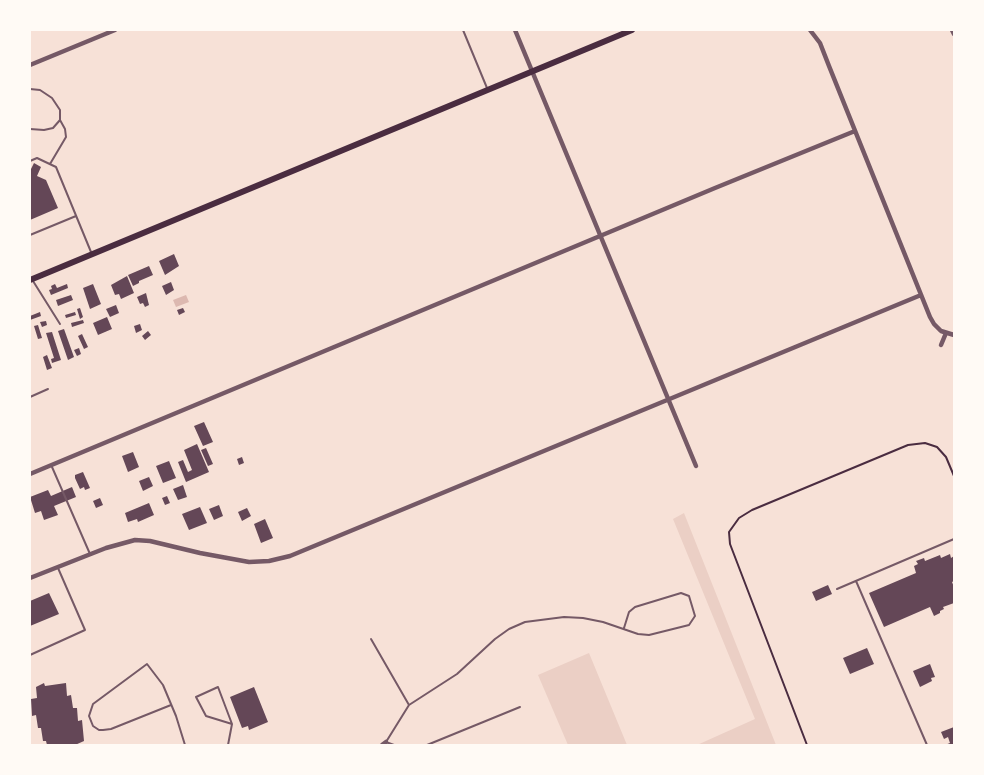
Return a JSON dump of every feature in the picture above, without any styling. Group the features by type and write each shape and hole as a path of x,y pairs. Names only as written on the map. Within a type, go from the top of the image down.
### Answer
{"main road":[{"path":"31,279 632,30"}],"street":[{"path":"30,65 115,30"},
{"path":"515,30 696,466"},
{"path":"810,30 820,43 934,324 946,333 954,335"},
{"path":"952,30 954,34"},
{"path":"30,474 855,131"},
{"path":"31,576 106,548 135,540 242,561 257,562 284,558 921,295"},
{"path":"941,345 946,333"}],"lane":[{"path":"463,30 488,90"},
{"path":"30,89 40,90 52,98 60,110 60,120 65,129 66,138 50,164"},
{"path":"30,130 53,128 60,120"},
{"path":"30,160 37,158 56,168 92,254"},
{"path":"30,235 76,216"},
{"path":"31,279 60,324"},
{"path":"30,397 48,390"},
{"path":"51,466 90,554"},
{"path":"837,589 954,539"},
{"path":"30,655 85,630 58,567"},
{"path":"856,581 927,745"},
{"path":"394,745 384,744 409,705 457,674 495,639 509,629 525,622 564,617 583,618 624,628 638,634 648,635 689,624 695,616 689,596 681,593 635,607 629,612 624,628"},
{"path":"371,639 409,705"},
{"path":"171,704 103,730 93,726 89,716 93,704 147,664 162,686 171,704 185,745"},
{"path":"228,745 232,724 218,687 196,697 206,716 232,724"},
{"path":"427,745 520,707"}],"path":[{"path":"807,745 730,544 729,532 739,518 752,510 908,444 925,443 937,447 946,457 954,476"}],"shaded area":[{"path":"186,295 189,302 176,307 173,300"},
{"path":"684,513 776,745 697,745 755,719 673,519"},
{"path":"589,653 627,745 568,745 538,675"}],"building":[{"path":"34,163 41,167 37,176 46,180 58,208 30,220 30,171"},
{"path":"174,254 179,266 165,275 159,261"},
{"path":"149,266 153,275 133,286 128,275"},
{"path":"127,276 134,293 121,299 119,294 115,295 111,285"},
{"path":"171,282 174,290 166,295 162,286"},
{"path":"55,284 57,288 67,284 68,288 51,295 49,290"},
{"path":"93,284 101,304 90,309 83,288"},
{"path":"146,293 149,305 145,307 143,303 140,304 137,297"},
{"path":"71,295 73,300 58,306 56,300"},
{"path":"116,305 119,313 110,317 106,309"},
{"path":"80,308 83,317 80,319 77,309"},
{"path":"183,308 185,312 179,315 177,310"},
{"path":"40,312 41,316 30,320 30,316"},
{"path":"75,312 76,315 66,318 65,315"},
{"path":"107,317 112,329 98,335 93,323"},
{"path":"83,320 84,323 72,327 71,323"},
{"path":"46,321 47,325 42,327 40,322"},
{"path":"140,324 142,330 136,333 134,326"},
{"path":"38,325 42,338 38,339 34,326"},
{"path":"64,329 74,357 68,360 58,331"},
{"path":"148,331 151,335 145,340 142,336"},
{"path":"52,332 61,360 52,363 51,359 54,358 46,333"},
{"path":"82,334 88,347 84,349 78,336"},
{"path":"79,348 81,354 77,356 74,350"},
{"path":"47,355 52,368 47,370 43,357"},
{"path":"204,422 213,442 203,446 194,426"},
{"path":"197,444 209,472 186,482 178,462 183,460 188,472 192,470 184,450"},
{"path":"206,448 213,464 208,466 201,450"},
{"path":"133,452 139,467 128,472 122,456"},
{"path":"242,457 244,463 239,465 237,459"},
{"path":"169,461 176,478 163,483 156,466"},
{"path":"83,472 90,488 85,490 84,487 80,489 75,478 75,475"},
{"path":"149,477 153,486 143,491 139,481"},
{"path":"183,485 187,497 178,500 173,489"},
{"path":"72,487 76,497 54,506 58,515 44,520 41,511 35,513 30,497 48,490 51,496"},
{"path":"167,496 170,503 165,505 162,498"},
{"path":"100,498 103,505 96,508 93,501"},
{"path":"149,503 154,515 138,522 137,519 128,522 125,513"},
{"path":"219,505 223,516 214,520 209,509"},
{"path":"200,507 207,523 189,530 182,514"},
{"path":"247,508 251,516 242,521 238,512"},
{"path":"265,519 273,538 261,543 254,524"},
{"path":"950,554 951,558 954,556 954,581 952,582 954,587 954,603 943,607 944,609 940,613 934,616 930,607 884,627 869,593 916,573 914,566 918,564 916,561 924,558 925,561 940,555 941,558"},
{"path":"828,585 832,594 816,601 812,592"},
{"path":"49,593 59,614 30,626 30,601"},
{"path":"867,648 874,664 850,674 843,658"},
{"path":"930,664 935,677 931,678 932,681 920,687 913,671"},
{"path":"44,683 45,686 66,683 67,696 71,695 73,708 77,708 78,721 82,720 84,741 75,745 47,745 46,741 43,741 36,715 32,716 31,699 37,698 36,687"},
{"path":"254,687 268,722 249,730 248,726 242,728 230,697"},
{"path":"954,727 954,745 945,745 950,743 948,737 944,739 941,732"}]}
